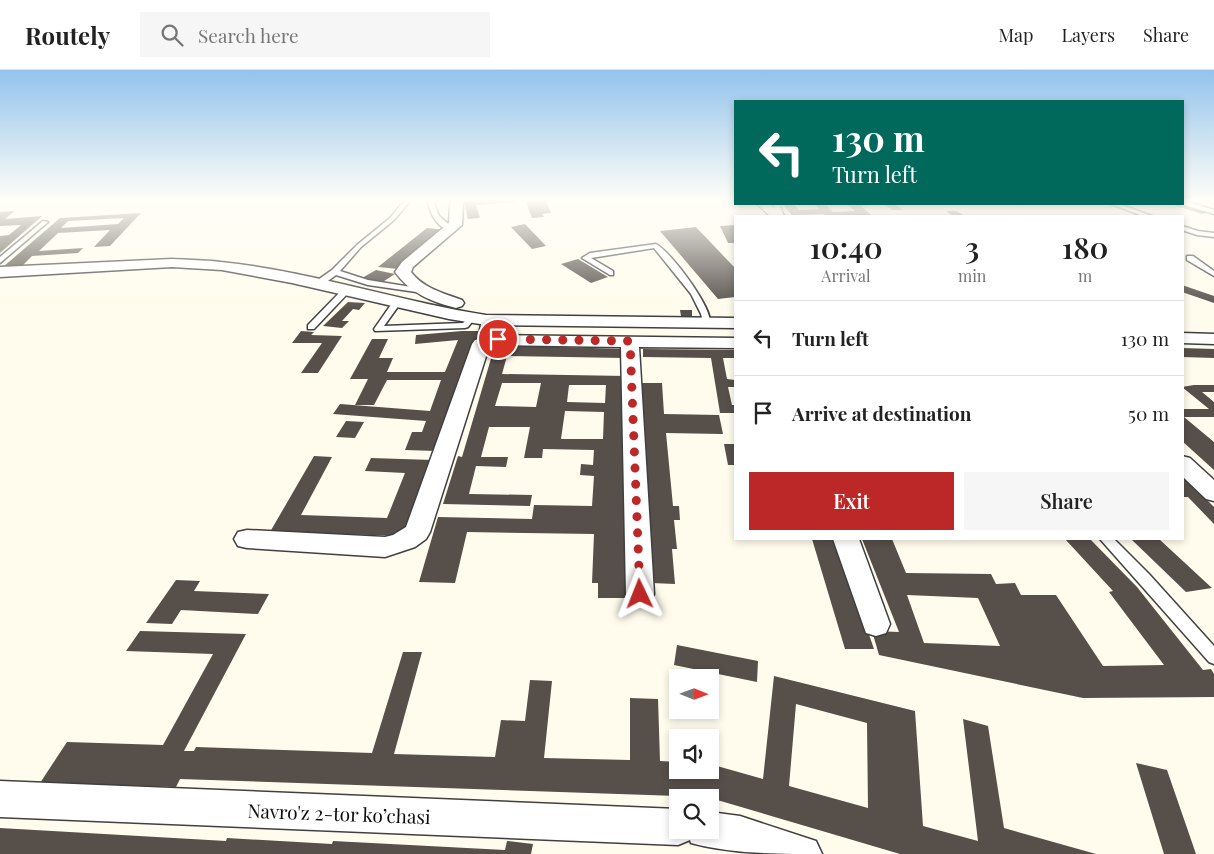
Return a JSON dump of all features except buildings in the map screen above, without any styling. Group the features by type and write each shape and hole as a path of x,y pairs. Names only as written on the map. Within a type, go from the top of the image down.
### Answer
{"street":[{"path":"442,237 407,265 403,272 408,281 427,292 472,309 483,319"},
{"path":"0,272 172,263 222,266 483,319 734,324"},
{"path":"1184,338 1214,339"},
{"path":"247,539 386,547 398,545 408,540 417,532 481,344 498,339 734,343"},
{"path":"630,341 640,594"},
{"path":"1184,465 1214,493"},
{"path":"846,540 876,624"},
{"path":"0,800 669,827"},
{"path":"719,832 740,835 803,854"}],"lane":[{"path":"0,261 28,237"},
{"path":"318,284 335,272 358,246 370,237"},
{"path":"610,273 586,258 590,255 656,246 699,300 707,316 707,323"},
{"path":"1190,258 1214,274"},
{"path":"335,272 377,285 427,292"},
{"path":"311,328 347,290"},
{"path":"398,301 378,329 465,325 483,319 481,344"},
{"path":"1107,540 1144,578 1214,657"}],"route":[{"path":"498,339 630,341 640,594"}]}
